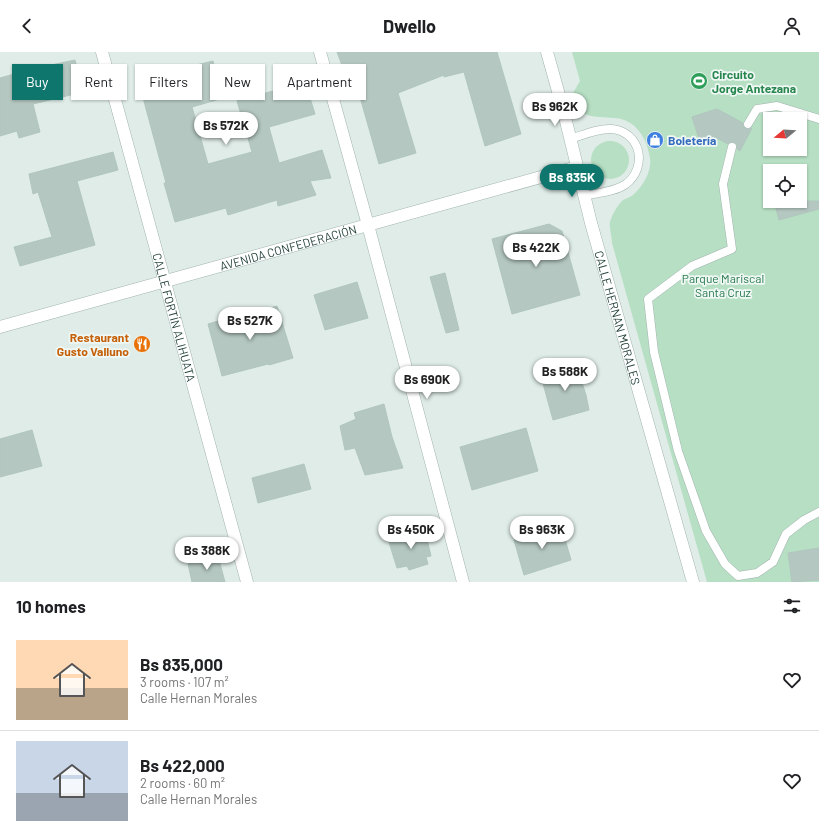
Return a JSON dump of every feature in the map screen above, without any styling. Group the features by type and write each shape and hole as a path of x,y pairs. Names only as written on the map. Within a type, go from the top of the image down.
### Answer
{"street":[{"name":"CALLE FORTÍN ALIHUATA","path":"102,52 247,582"},
{"path":"320,52 368,225 462,582"},
{"name":"CALLE HERNAN MORALES","path":"547,52 584,196 693,582"},
{"name":"AVENIDA CONFEDERACIÓN","path":"0,327 577,167"}],"lane":[{"path":"748,124 757,109 777,106 819,119"},
{"path":"570,139 602,130 612,129 622,132 631,138 637,147 640,158 638,168 633,178 625,185 615,189 584,196"},
{"path":"732,146 723,184 732,249 692,266 648,299 654,352 678,451 706,531 725,564 738,576 757,573 773,562 786,534 804,520 819,512"}],"green space":[{"name":"Parque Mariscal Santa Cruz","path":"572,52 819,52 819,582 707,582 612,243 610,230 610,222 618,205 634,194 647,177 650,167 649,151 640,132 629,122 615,118 594,116 583,113 575,103 572,95 580,81"},
{"path":"606,141 614,141 624,146 628,153 628,167 624,174 614,179 606,179 596,174 594,171 591,164 591,156 596,146 599,144"}],"building":[{"path":"337,52 497,52 521,134 485,146 464,72 444,77 444,75 398,93 416,153 379,164 361,100 366,100 366,64 342,64"},
{"path":"75,60 76,64 71,64 71,95 63,97 63,64 56,64"},
{"path":"213,61 214,64 210,64 210,100 216,100 192,107 208,164 252,152 237,101 265,100 265,93 273,91 273,100 311,100 315,114 269,127 279,163 322,150 331,178 310,181 316,195 278,206 277,200 228,215 226,208 175,222 144,100 202,100 202,64 200,64"},
{"path":"12,75 12,100 50,100 33,104 40,132 19,138 17,131 0,136 0,78"},
{"path":"717,109 743,123 743,126 746,129 752,128 740,151 737,149 737,145 734,142 730,142 728,144 715,137 700,142 692,117"},
{"path":"113,152 118,170 77,181 95,245 20,266 14,247 52,237 38,192 33,194 29,174"},
{"path":"807,201 819,201 819,209 779,220 776,208 807,208"},
{"path":"549,224 562,231 580,295 512,314 492,239"},
{"path":"445,273 459,330 446,333 430,277"},
{"path":"357,282 368,318 325,330 314,295"},
{"path":"277,306 293,358 222,376 208,324"},
{"path":"576,364 589,410 553,420 541,376"},
{"path":"384,404 392,437 403,468 365,475 355,448 345,450 340,426 356,419 354,413"},
{"path":"526,428 538,471 472,490 460,447"},
{"path":"32,430 42,466 0,477 0,439"},
{"path":"304,464 311,489 258,503 252,478"},
{"path":"561,525 571,560 524,575 514,540"},
{"path":"425,531 431,556 426,557 428,564 409,570 407,566 397,568 388,539"},
{"path":"819,548 819,580 792,582 788,553"},
{"path":"218,556 225,582 192,582 188,564"}],"place":[{"name":"Circuito Jorge Antezana","path":"699,81"},
{"name":"Boletería","path":"655,140"},
{"name":"Restaurant Gusto Valluno","path":"142,344"}]}
